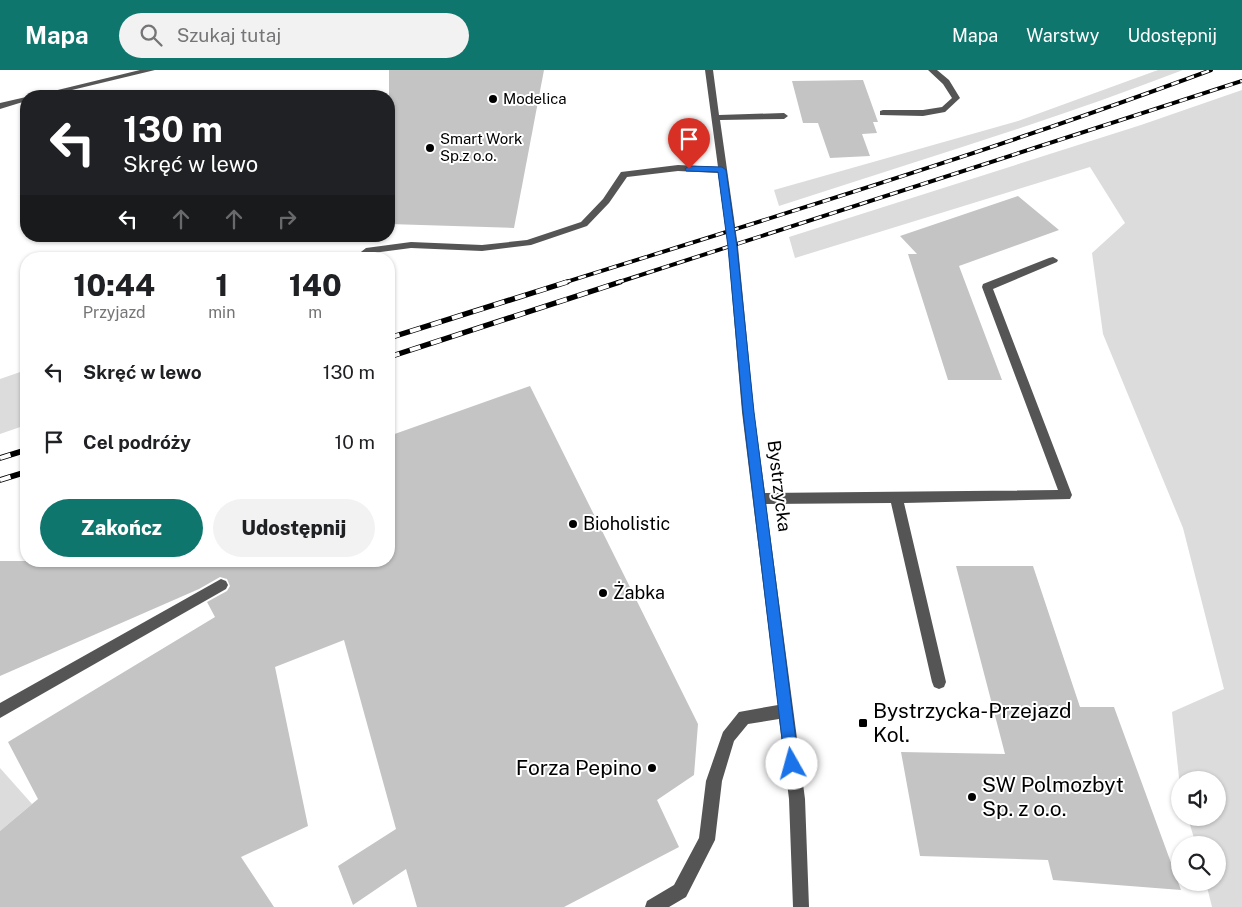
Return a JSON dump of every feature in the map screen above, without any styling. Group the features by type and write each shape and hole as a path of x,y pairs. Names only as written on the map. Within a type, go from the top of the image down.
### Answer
{"street":[{"path":"63,90 151,70"},
{"name":"Bystrzycka","path":"709,70 733,247 748,412 761,500 797,799 801,907"},
{"path":"883,113 923,113 945,109 956,98 946,82 932,70"},
{"path":"0,106 20,101"},
{"path":"715,118 784,116"},
{"path":"367,252 411,244 482,248 528,243 584,224 606,201 624,174 678,168 722,170"},
{"path":"761,500 1066,495 987,287 1053,260"},
{"path":"896,498 939,682"},
{"path":"0,711 220,585"},
{"path":"653,907 680,891 707,840 714,781 728,737 744,717 786,711"}],"shaded area":[{"path":"1158,70 1183,70 1033,124 779,206 774,190 1018,121"},
{"path":"1242,90 1242,907 1212,907 1208,891 1226,891 1226,836 1193,836 1190,826 1226,826 1226,771 1178,771 1172,712 1224,689 1183,528 1103,334 1092,253 1125,223 1090,167 795,258 789,237 1141,125"},
{"path":"20,372 20,427 0,434 0,379"},
{"path":"0,768 32,804 0,831"}],"building":[{"path":"389,70 544,70 514,228 395,224 395,90 389,90"},
{"path":"863,80 878,122 873,122 877,133 862,134 870,156 830,158 818,123 803,123 792,81"},
{"path":"1018,196 1059,230 959,266 1002,380 948,380 908,254 917,254 900,236"},
{"path":"530,386 698,724 694,775 657,800 679,847 564,907 417,907 406,869 353,905 338,866 396,829 344,640 275,667 308,826 241,857 274,907 0,907 0,831 38,799 8,742 215,617 207,602 227,591 230,586 227,579 220,577 199,589 0,676 0,561 20,561 20,567 395,567 395,434"},
{"path":"956,566 1033,566 1080,707 1114,707 1171,863 1171,889 1053,880 1048,860 920,856 901,752 1005,754"}],"railway":[{"path":"563,283 970,154 1211,70"},
{"path":"616,283 1242,81"},
{"path":"395,336 567,282"},
{"path":"395,355 620,282"},
{"path":"0,458 20,452"},
{"path":"0,480 20,474"}],"place":[{"name":"Modelica","path":"493,99"},
{"name":"Smart Work Sp.z o.o.","path":"430,148"},
{"name":"Bioholistic","path":"573,524"},
{"name":"Żabka","path":"603,593"},
{"name":"Bystrzycka-Przejazd Kol.","path":"863,723"},
{"name":"Forza Pepino","path":"652,768"},
{"name":"SW Polmozbyt Sp. z o.o.","path":"972,797"}],"route":[{"path":"689,169 722,170 733,247 748,412 792,764"}]}
